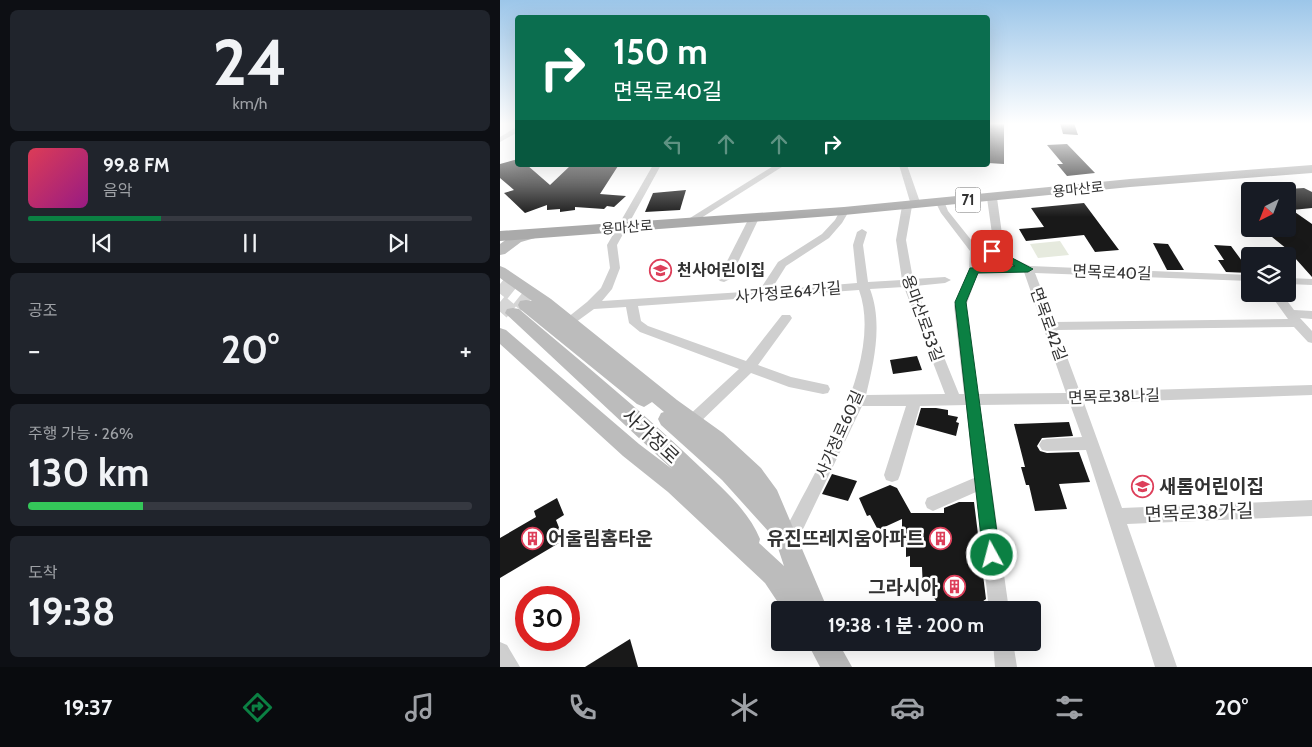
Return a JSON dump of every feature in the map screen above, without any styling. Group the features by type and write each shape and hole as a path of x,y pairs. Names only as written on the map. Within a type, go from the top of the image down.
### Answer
{"main road":[{"name":"용마산로","path":"500,236 941,203 1130,183 1312,169"},
{"path":"500,251 516,239 539,233"},
{"path":"500,271 568,322 691,422 715,439 753,475 770,498 810,601"},
{"name":"사가정로","path":"774,574 718,500 520,309 688,436 730,473 783,534"},
{"path":"500,334 631,450 676,485 774,574 793,601"}],"street":[{"path":"568,322 591,305 611,281 614,268 612,246 656,167"},
{"path":"687,223 778,167"},
{"path":"903,167 912,205"},
{"name":"면목로42길","path":"992,198 998,241 992,252 1028,269 1092,443 1166,667"},
{"path":"941,203 944,211 975,250 974,270 960,306 998,601"},
{"name":"용마산로53길","path":"912,205 901,240 908,282 953,398"},
{"path":"763,294 780,266 796,252 819,241 832,231 840,222 844,211"},
{"path":"724,279 754,218"},
{"name":"사가정로60길","path":"783,534 856,401 867,364 870,328 869,301 864,285 858,245 862,232"},
{"name":"면목로40길","path":"974,270 1028,269 1241,278"},
{"name":"사가정로64가길","path":"591,305 945,280"},
{"path":"1296,281 1312,282"},
{"path":"1282,302 1294,319 1312,338"},
{"path":"631,303 635,323 640,327 697,350 790,382 823,388"},
{"path":"1050,326 1294,319 1312,315"},
{"path":"691,422 749,367 786,318"},
{"name":"면목로38나길","path":"856,401 953,398 1076,398 1312,390"},
{"path":"892,475 915,400"},
{"path":"1047,445 1092,443"},
{"path":"933,504 982,482"},
{"name":"면목로38가길","path":"1117,516 1312,508"},
{"path":"1004,651 1006,667"},
{"path":"500,652 509,667"}],"shaded area":[{"path":"1060,241 1069,255 1038,258 1030,244"}],"building":[{"path":"990,154 1004,154 1004,164 990,163"},
{"path":"1055,154 1077,154 1095,173 1067,176 1057,164 1063,164"},
{"path":"515,160 515,167 529,167 550,185 569,167 617,167 600,194 626,196 614,207 607,206 604,209 575,207 575,210 560,212 560,209 547,210 547,205 525,213 504,193 514,190 500,178 500,164"},
{"path":"1296,188 1304,188 1312,192 1312,208 1296,210"},
{"path":"686,190 680,210 645,212 653,193"},
{"path":"1084,203 1119,250 1095,252 1084,235 1026,241 1019,229 1044,227 1031,208"},
{"path":"1296,213 1312,224 1312,277 1296,259 1296,247 1284,247 1273,238 1296,238"},
{"path":"1153,243 1168,244 1184,270 1167,270"},
{"path":"1214,245 1231,246 1241,260 1241,273 1226,272 1218,260 1224,260"},
{"path":"917,356 922,370 893,374 890,360"},
{"path":"921,408 948,410 948,415 958,417 956,422 959,423 956,436 916,425"},
{"path":"1069,422 1073,436 1042,438 1037,446 1040,451 1047,453 1079,452 1090,482 1059,484 1067,509 1035,511 1029,485 1026,485 1021,467 1025,467 1014,424"},
{"path":"832,474 857,481 848,501 822,494"},
{"path":"890,485 897,488 911,513 944,513 944,508 959,502 974,502 986,599 983,601 936,601 929,591 923,591 922,567 910,567 910,556 906,557 906,545 902,545 902,519 878,530 870,515 867,516 859,498"},
{"name":"어울림홈타운","path":"557,498 564,515 556,520 564,540 500,578 500,538 536,517 534,511"},
{"path":"630,639 638,667 585,667 609,652"}],"tunnel":[{"path":"500,284 526,305"},
{"path":"500,302 513,313"}],"place":[{"name":"천사어린이집","path":"661,270"},
{"name":"새롬어린이집","path":"1143,486"},
{"name":"어울림홈타운","path":"532,538"},
{"name":"유진뜨레지움아파트","path":"940,538"},
{"name":"그라시아","path":"954,587"}],"route":[{"path":"992,251 993,254 1028,269 974,270 960,306 992,555"}]}
